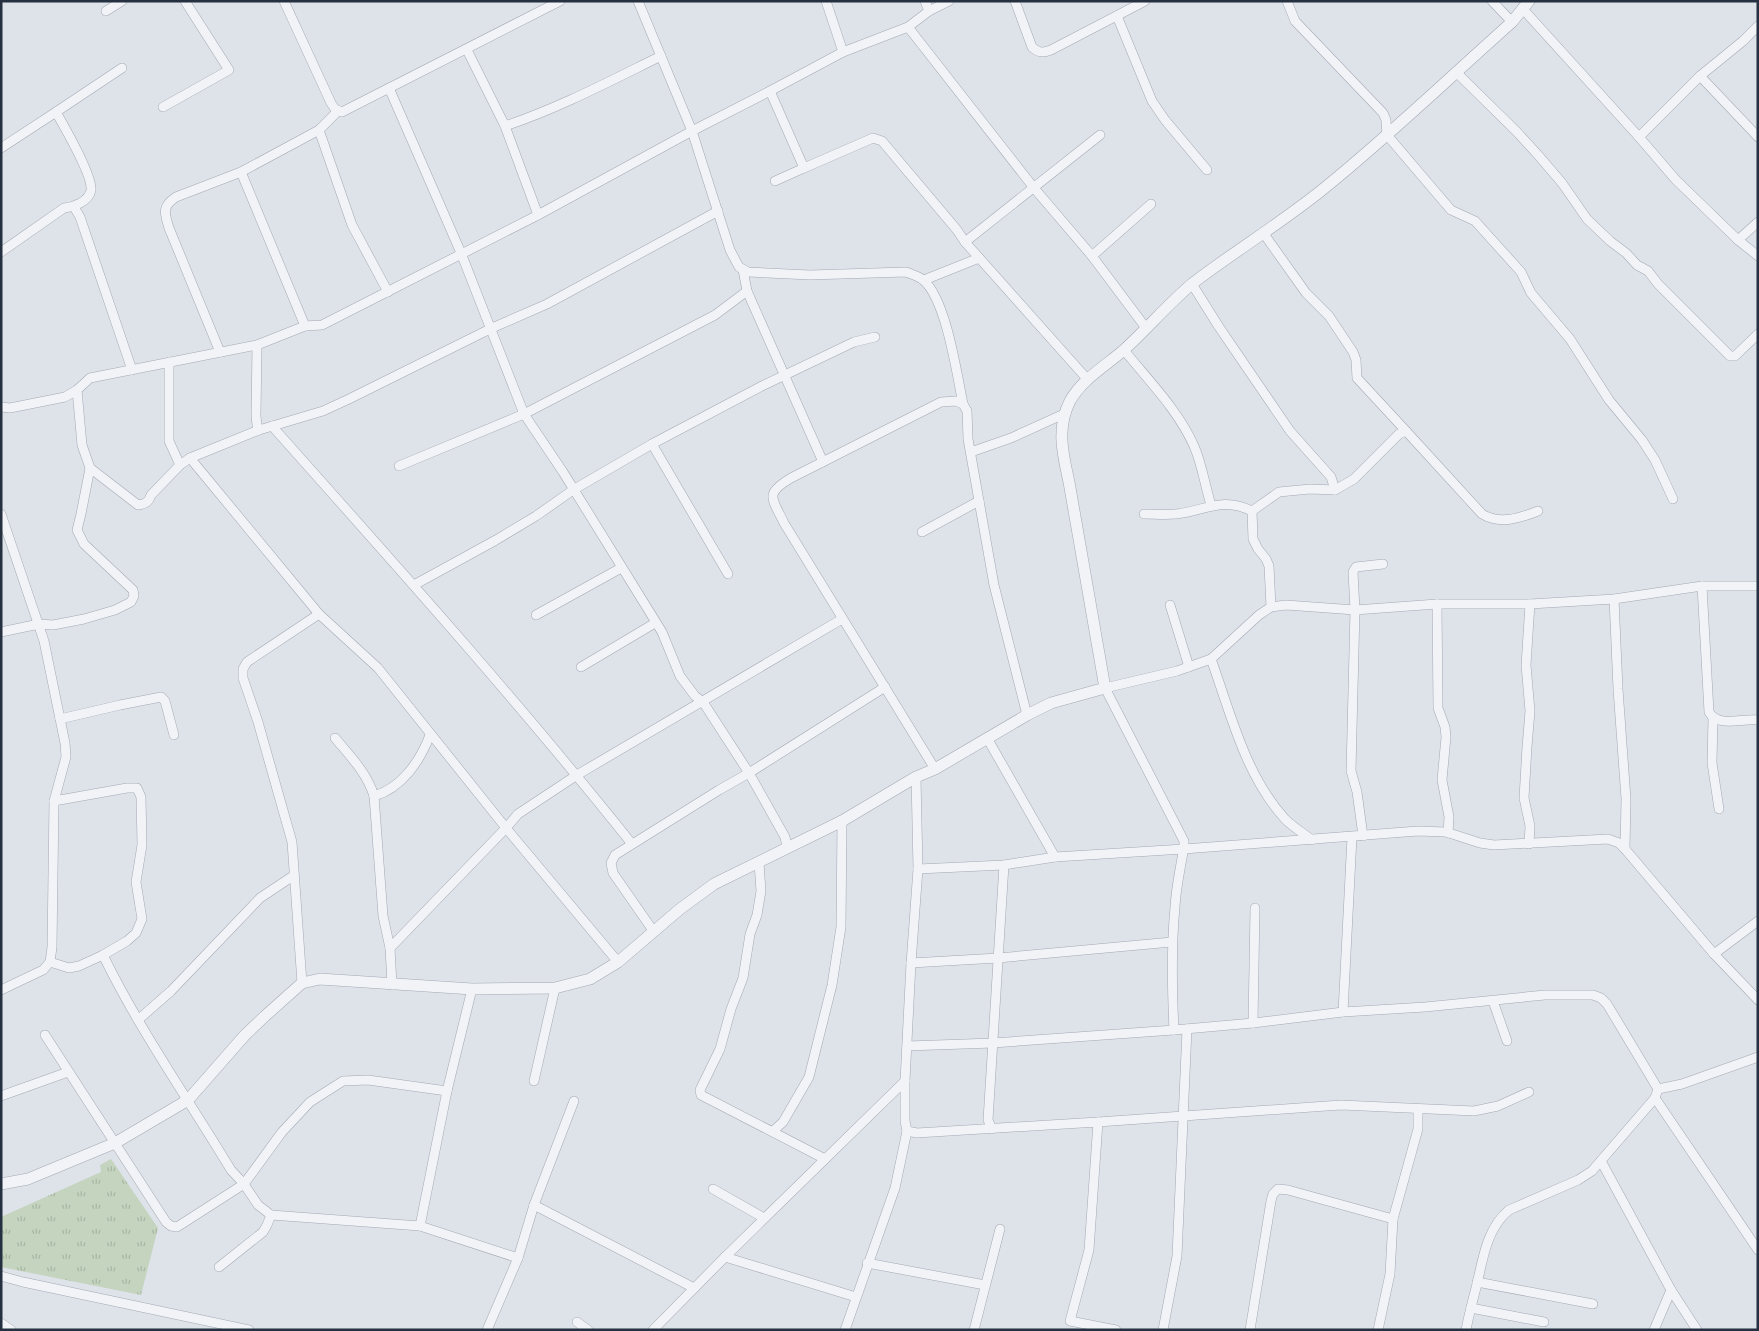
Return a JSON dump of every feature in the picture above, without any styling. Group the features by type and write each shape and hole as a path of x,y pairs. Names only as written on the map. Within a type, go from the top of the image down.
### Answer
{"street":[{"path":"106,11 122,1"},
{"path":"163,108 229,70 185,1"},
{"path":"284,1 331,103 338,112"},
{"path":"220,352 169,228 165,208 169,202 176,197 241,172 318,130 338,112 346,110 467,50 560,1"},
{"path":"638,1 692,130 730,250 738,267 748,272 783,274 906,272 924,280 933,293 947,326 962,404 967,411 968,439 994,585 1027,715"},
{"path":"826,1 843,52"},
{"path":"925,1 929,10"},
{"path":"1,411 1,407 10,408 65,397 77,390 90,378 257,345 305,326 322,325 538,215 692,130 770,92 843,52 908,27 929,10 949,1"},
{"path":"1015,1 1032,47 1036,52 1046,52 1145,1"},
{"path":"1287,1 1295,21 1383,113 1386,120 1387,135 1451,210 1475,221 1514,262 1531,293 1570,339 1610,400 1642,440 1655,460 1673,499"},
{"path":"1492,1 1512,22"},
{"path":"1174,1030 1172,942 1175,904 1184,841 1106,688 1062,449 1063,422 1071,400 1088,380 1124,350 1192,284 1264,234 1387,135 1512,22 1526,5 1676,180 1738,240 1758,256"},
{"path":"1117,16 1152,101 1165,120 1207,170"},
{"path":"1639,137 1700,76 1758,26"},
{"path":"908,27 1034,188 1092,256 1146,328"},
{"path":"467,50 505,126 538,215"},
{"path":"505,126 535,116 661,56"},
{"path":"1,148 122,68"},
{"path":"1456,72 1538,155 1562,183 1588,219 1626,252 1637,265 1648,272 1730,356 1736,356 1758,334"},
{"path":"1700,76 1758,137"},
{"path":"389,88 462,253 524,414 563,472 662,632 680,676 695,696 704,702 749,774 786,837 787,847"},
{"path":"770,92 804,168"},
{"path":"1,252 64,208 74,207 88,197 91,190 88,177 56,112"},
{"path":"318,130 352,225 388,292"},
{"path":"965,242 1100,135"},
{"path":"775,181 873,138 882,141 965,242 1088,380"},
{"path":"241,172 305,326"},
{"path":"1092,256 1151,204"},
{"path":"74,207 80,217 132,370"},
{"path":"90,468 138,505 144,504 149,501 151,495 180,465 190,458 259,430 322,411 492,328 547,304 718,211"},
{"path":"1738,240 1758,222"},
{"path":"1264,234 1306,294 1329,316 1353,352 1356,360 1357,378 1482,514 1488,518 1502,520 1518,518 1538,510"},
{"path":"924,280 979,258"},
{"path":"743,270 747,291 786,375 823,462"},
{"path":"1192,284 1290,431 1331,477 1336,490"},
{"path":"399,466 524,414 715,315 747,291"},
{"path":"414,585 504,535 536,516 573,490 652,444 854,342 875,336"},
{"path":"257,345 256,416 259,430"},
{"path":"1124,350 1170,407 1189,438 1194,447 1211,505"},
{"path":"169,362 169,441 180,465"},
{"path":"1,632 39,624 53,625 84,619 115,610 131,602 134,596 133,590 84,544 78,536 77,530 90,468 82,445 77,390"},
{"path":"935,769 784,523 773,500 773,492 778,486 941,402 956,401 962,404"},
{"path":"971,452 1011,438 1066,413"},
{"path":"272,426 414,585 577,775 632,844"},
{"path":"1252,511 1279,492 1310,489 1336,490 1354,479 1398,434 1406,431"},
{"path":"652,444 728,574"},
{"path":"190,458 319,614 378,668 506,828 618,962"},
{"path":"922,532 980,501"},
{"path":"1144,514 1175,514 1211,505 1236,504 1252,511"},
{"path":"1252,511 1253,538 1269,566 1272,607"},
{"path":"1,514 39,624 60,719 66,757 54,801 52,947 50,962 44,970 1,990"},
{"path":"1363,836 1357,792 1351,772 1355,610 1354,569 1356,567 1383,564"},
{"path":"536,615 622,568"},
{"path":"1702,586 1709,712 1712,718 1712,763 1719,809"},
{"path":"1,1184 28,1180 115,1143 188,1100 245,1035 302,983 320,979 472,990 555,988 590,980 618,962 680,909 714,884 842,821 916,777 935,769 1051,703 1189,667 1211,659 1259,615 1272,607 1286,605 1355,610 1437,604 1530,604 1614,599 1702,586 1758,586"},
{"path":"1614,599 1625,781 1625,849"},
{"path":"1437,604 1438,708 1445,727 1446,737 1442,780 1449,817 1447,833"},
{"path":"1529,844 1530,826 1524,798 1526,747 1530,711 1526,666 1530,604"},
{"path":"1170,605 1189,667"},
{"path":"302,983 292,842 242,670 247,662 319,614"},
{"path":"390,948 518,814 577,775 704,702 842,619"},
{"path":"581,667 655,623"},
{"path":"1211,659 1256,779 1286,820 1312,840"},
{"path":"654,932 613,873 610,864 615,855 719,790 749,774 885,687"},
{"path":"60,719 161,698 165,701 174,735"},
{"path":"1712,718 1719,721 1758,720"},
{"path":"374,796 385,793 394,787 408,773 424,749 430,734"},
{"path":"335,738 361,770 374,796 383,916 390,948 392,985"},
{"path":"987,738 1055,857"},
{"path":"845,1330 867,1262 895,1188 907,1131 905,1121 905,1081 918,868 916,777"},
{"path":"50,962 69,968 79,966 103,955 127,941 136,933 142,919 136,882 142,845 142,797 137,788 126,788 54,801"},
{"path":"773,1131 782,1122 809,1077 832,985 841,927 842,821"},
{"path":"918,868 1004,865 1055,857 1418,831 1459,835 1486,844 1529,844 1608,839 1619,843 1625,849 1714,954 1758,1000"},
{"path":"1343,1012 1352,837"},
{"path":"759,863 761,891 757,915 750,934 744,978 731,1009 720,1049 700,1090 701,1096 825,1159"},
{"path":"992,1129 988,1120 1004,865"},
{"path":"138,1020 171,991 260,898 293,876"},
{"path":"1253,1024 1254,908"},
{"path":"1714,954 1758,921"},
{"path":"911,963 998,958 1172,942"},
{"path":"103,955 138,1020 231,1170 244,1184 258,1205 271,1215 420,1226 518,1258"},
{"path":"534,1081 555,988"},
{"path":"420,1226 447,1091 472,990"},
{"path":"907,1046 993,1043 1174,1030 1253,1024 1343,1012 1426,1007 1545,995 1593,995 1602,998 1607,1004 1657,1094 1758,1250"},
{"path":"1493,1001 1507,1041"},
{"path":"1163,1330 1177,1256 1187,1029"},
{"path":"44,1035 163,1218 171,1226 177,1227 244,1184 282,1132 310,1102 343,1081 368,1080 447,1091"},
{"path":"1466,1330 1483,1254 1488,1240 1501,1217 1509,1210 1578,1180 1592,1171 1657,1094 1758,1057"},
{"path":"1,1096 68,1072"},
{"path":"653,1330 725,1256 905,1081"},
{"path":"907,1131 917,1133 992,1129 1341,1105 1474,1111 1498,1106 1529,1092"},
{"path":"488,1330 518,1258 534,1205 574,1101"},
{"path":"1378,1330 1390,1274 1393,1219 1418,1129 1418,1109"},
{"path":"1098,1122 1089,1250 1069,1325 1116,1330"},
{"path":"1601,1161 1696,1330"},
{"path":"713,1188 764,1218"},
{"path":"1250,1330 1271,1201 1273,1194 1278,1189 1288,1190 1393,1219"},
{"path":"534,1205 694,1288"},
{"path":"219,1267 262,1232 268,1225 271,1215"},
{"path":"974,1330 1000,1228"},
{"path":"725,1256 856,1297"},
{"path":"867,1262 985,1285"},
{"path":"1,1276 250,1330"},
{"path":"1477,1282 1593,1304"},
{"path":"1654,1330 1672,1290"},
{"path":"1470,1308 1544,1322"},
{"path":"577,1322 588,1330"},
{"path":"1,1323 11,1330"}],"green space":[{"path":"111,1159 158,1228 141,1295 1,1267 1,1217 101,1172 100,1165"}]}
